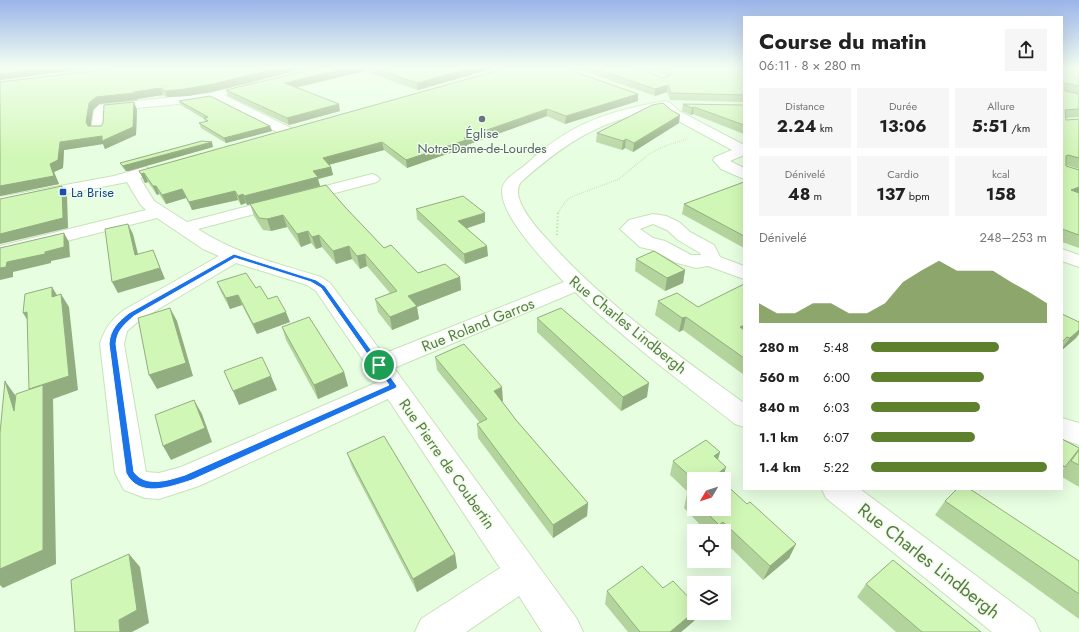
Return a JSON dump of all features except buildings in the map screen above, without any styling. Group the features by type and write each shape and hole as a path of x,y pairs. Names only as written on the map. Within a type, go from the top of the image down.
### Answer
{"street":[{"path":"98,130 100,110 103,108 200,97"},
{"path":"217,97 288,132"},
{"path":"645,98 665,105 686,106"},
{"path":"665,105 675,114 743,151"},
{"name":"Rue Charles Lindbergh","path":"665,105 646,108 582,130 539,152 511,184 510,191 512,200 523,222 544,249 576,284 620,321 743,416"},
{"path":"269,138 302,129"},
{"path":"743,151 720,160 726,166 743,174"},
{"path":"0,202 159,169"},
{"name":"Rue Pierre de Coubertin","path":"131,176 148,204 182,228 210,245 234,256 314,281 323,287 379,365 522,574 564,632"},
{"path":"182,228 372,179"},
{"path":"0,252 159,212"},
{"path":"1063,255 1079,261"},
{"path":"234,256 132,314 117,327 113,335 112,344 122,409 127,461 130,473 135,481 145,485 159,486 188,477 393,386"},
{"path":"710,260 743,273"},
{"name":"Rue Roland Garros","path":"379,365 576,284"},
{"path":"1063,428 1079,434"},
{"name":"Rue Charles Lindbergh","path":"838,490 1021,632"},
{"path":"434,632 522,574"}],"path":[{"path":"544,249 554,246 558,228 557,216 560,207 568,200 580,193 616,180 637,165 646,156 673,143 709,132"}],"place":[{"name":"Église Notre-Dame-de-Lourdes","path":"482,119"},
{"name":"La Brise","path":"63,192"}],"route":[{"path":"234,256 314,281 323,287 379,365 393,386 188,477 159,486 145,485 135,481 130,473 127,461 122,409 112,344 113,335 117,327 132,314 234,256"}]}
